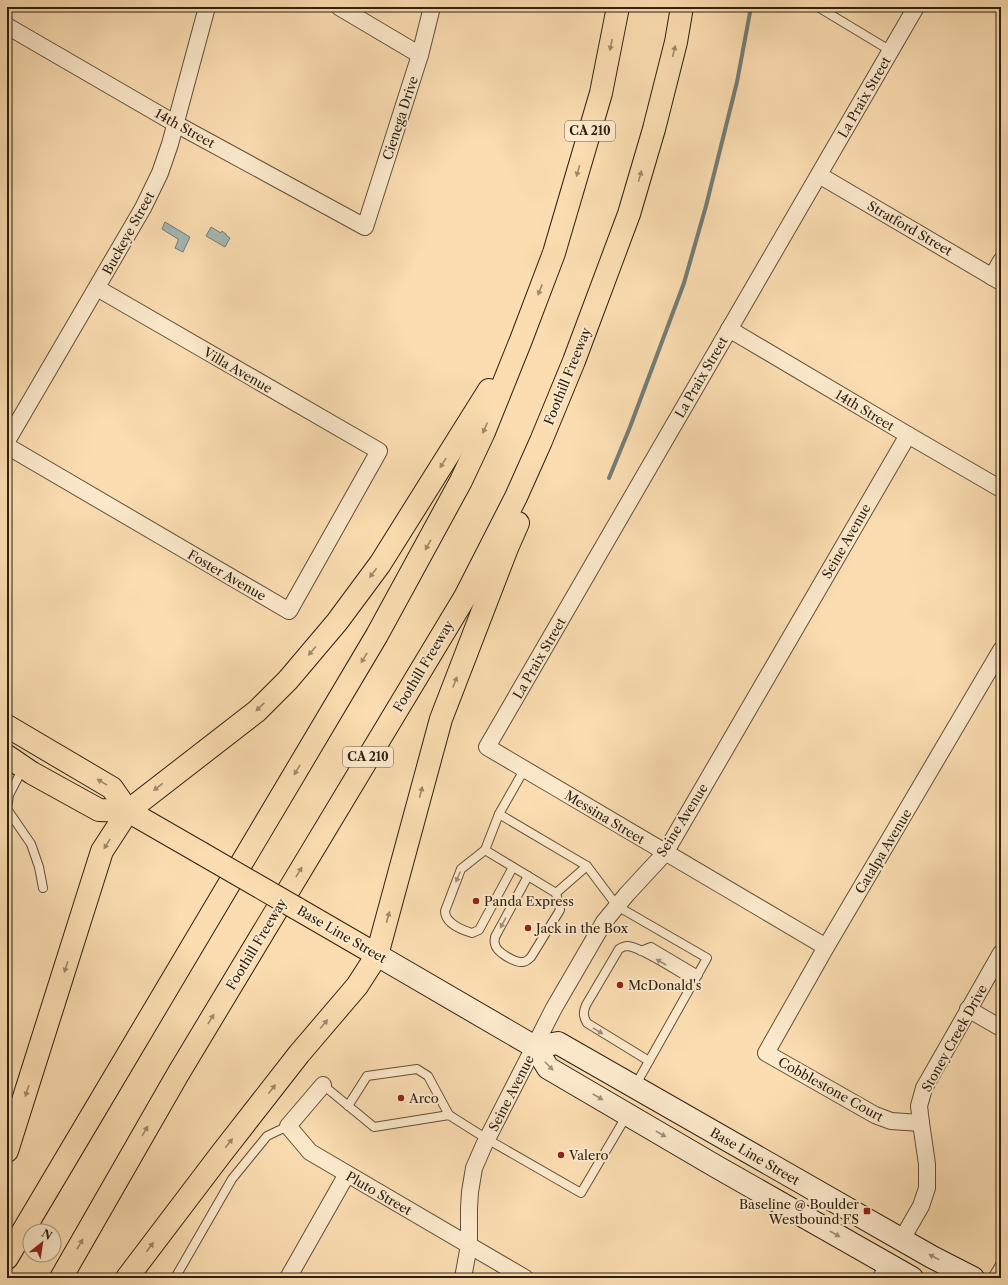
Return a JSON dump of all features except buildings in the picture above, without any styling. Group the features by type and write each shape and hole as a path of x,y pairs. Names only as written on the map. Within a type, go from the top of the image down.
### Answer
{"main road":[{"name":"CA 210","path":"7,1258 377,636 461,481 484,432 554,253 601,93 618,7"},
{"name":"Foothill Freeway","path":"61,1278 178,1074 465,597 516,497 574,361 630,214 654,129 676,42 682,7"},
{"path":"127,1278 299,1054 357,986 377,955 441,719 507,548 559,431 605,314 630,214"},
{"path":"7,1151 102,851 128,811 257,711 288,680 336,622 380,564 521,340"},
{"name":"Base Line Street","path":"7,726 112,788 128,811 535,1046 548,1068 717,1166 885,1271 912,1278"},
{"name":"Base Line Street","path":"15,762 99,810 128,811"},
{"name":"Base Line Street","path":"535,1046 558,1043 902,1240 973,1278"},
{"path":"717,1166 723,1157 730,1155 786,1185 806,1185"}],"street":[{"name":"Buckeye Street","path":"7,441 11,424 97,288 143,208 160,172 176,124 207,7"},
{"path":"338,7 420,55"},
{"name":"Cienega Drive","path":"365,227 420,55 432,7"},
{"name":"La Praix Street","path":"487,747 820,175 916,7"},
{"name":"14th Street","path":"7,26 176,124 365,227"},
{"name":"Stratford Street","path":"820,175 997,279"},
{"path":"997,279 1001,261"},
{"name":"Villa Avenue","path":"97,288 379,451"},
{"name":"14th Street","path":"729,329 1001,489"},
{"name":"Seine Avenue","path":"462,1278 469,1245 469,1208 474,1168 487,1139 554,1008 604,922 627,894 665,853 908,435"},
{"name":"Foster Avenue","path":"7,446 289,611 379,451"},
{"name":"Catalpa Avenue","path":"766,1053 826,947 1001,650"},
{"name":"Messina Street","path":"487,747 826,947"},
{"name":"Stoney Creek Drive","path":"902,1240 921,1206 927,1188 928,1164 920,1123 919,1106 924,1088 1001,953"},
{"path":"968,1009 1001,1028"},
{"name":"Cobblestone Court","path":"766,1053 875,1116 891,1121 920,1123"},
{"path":"288,1126 323,1085"},
{"name":"Pluto Street","path":"288,1126 310,1152 525,1278"},
{"path":"288,1278 348,1174"}],"lane":[{"path":"818,7 891,51"},
{"path":"15,762 7,809 31,844 39,867 43,888"},
{"path":"513,868 479,930 472,933 447,920 445,911 461,869 485,850 500,814 524,770"},
{"path":"500,814 587,866 617,906 708,958 634,1087"},
{"path":"485,850 513,868 528,876 556,893 560,910 531,957 523,962 517,962 498,950 495,945 495,937 528,876"},
{"path":"556,893 587,866"},
{"path":"649,1061 587,1023 584,1019 583,1012 619,949 623,946 629,946 641,950 651,947 696,978"},
{"path":"348,1106 367,1076 417,1069 428,1076 449,1115 487,1139 581,1193 628,1114"},
{"path":"323,1085 374,1127 449,1115"},
{"path":"175,1278 232,1179 267,1136 288,1126"},
{"path":"992,1278 1001,1263"}],"water":[{"path":"165,222 190,237 183,252 175,248 178,239 162,229"},
{"path":"211,227 221,233 222,231 230,238 225,247 206,236"}],"waterway":[{"path":"609,478 630,427 684,283 706,206 737,82 751,7"}],"place":[{"name":"Panda Express","path":"476,901"},
{"name":"Jack in the Box","path":"528,928"},
{"name":"McDonald's","path":"620,985"},
{"name":"Arco","path":"401,1098"},
{"name":"Valero","path":"561,1155"},
{"name":"Baseline @ Boulder Westbound FS","path":"867,1211"}]}
